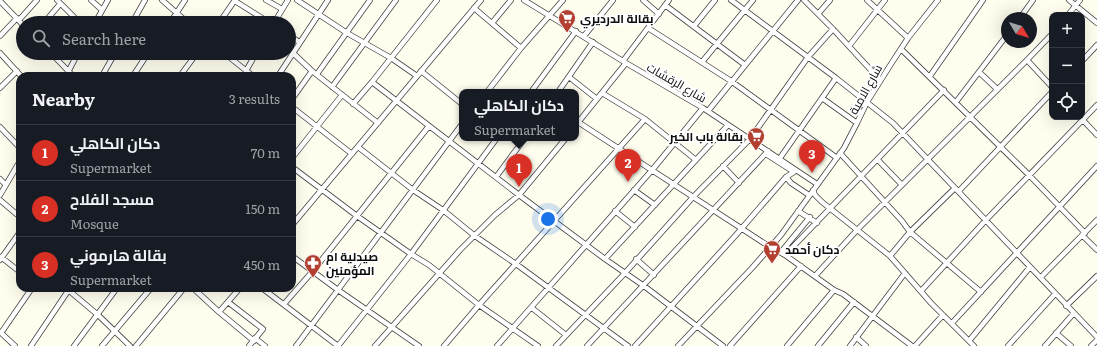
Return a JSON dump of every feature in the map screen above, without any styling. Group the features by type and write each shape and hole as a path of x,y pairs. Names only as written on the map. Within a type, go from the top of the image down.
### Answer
{"street":[{"path":"21,16 37,0"},
{"path":"91,0 102,10"},
{"path":"99,16 108,0"},
{"path":"136,16 145,0"},
{"path":"162,0 180,16"},
{"path":"175,16 185,0"},
{"path":"224,16 235,0 259,16"},
{"path":"266,0 282,10"},
{"path":"278,16 288,0"},
{"path":"297,0 364,44 391,58 417,76"},
{"path":"296,48 328,0"},
{"path":"317,74 370,0"},
{"path":"332,87 396,0"},
{"path":"353,104 437,0"},
{"path":"296,220 481,0"},
{"path":"492,23 511,0"},
{"name":"شارع الرقشات","path":"524,0 706,110 767,152 780,158 818,184"},
{"path":"489,89 521,48 563,0"},
{"path":"584,36 613,0"},
{"path":"643,0 659,14"},
{"path":"579,122 625,62 669,0"},
{"path":"694,26 715,0"},
{"path":"731,0 867,102 902,133 1097,338 1091,346"},
{"path":"702,62 753,0"},
{"path":"497,346 532,308 675,143 731,82 798,0"},
{"path":"804,0 880,80"},
{"path":"818,14 830,0"},
{"path":"867,0 908,38"},
{"path":"849,46 885,0"},
{"name":"شارع الامية","path":"678,346 781,235 837,158 858,123 867,102 880,80 908,38 938,0"},
{"path":"930,76 983,0"},
{"path":"1024,12 1033,0"},
{"path":"1069,0 1097,23"},
{"path":"1070,12 1080,0"},
{"path":"0,1 16,17"},
{"path":"49,16 59,2 73,16"},
{"path":"665,5 745,65"},
{"path":"474,8 521,48"},
{"path":"0,36 16,21"},
{"path":"648,28 702,62 837,158"},
{"path":"556,346 625,273 694,196 750,140 808,57 833,29"},
{"path":"533,89 576,32"},
{"path":"815,276 858,229 1049,37"},
{"path":"560,89 593,42"},
{"path":"956,102 1001,43"},
{"path":"1085,58 1097,45"},
{"path":"901,49 1060,206 1097,250"},
{"path":"0,53 17,71 0,88"},
{"path":"296,56 312,71 378,123"},
{"path":"58,60 68,71 74,60"},
{"path":"104,72 111,60"},
{"path":"136,72 143,60"},
{"path":"183,72 192,60"},
{"path":"233,60 246,71 252,60"},
{"path":"281,72 288,60"},
{"path":"1027,60 1049,84"},
{"path":"296,93 312,71"},
{"path":"421,71 459,102"},
{"path":"979,72 997,89"},
{"path":"569,77 597,99"},
{"path":"780,158 836,78"},
{"path":"372,82 519,195 644,286 723,346"},
{"path":"786,255 944,90"},
{"path":"602,93 645,119 696,160"},
{"path":"296,153 342,95"},
{"path":"890,256 910,232 957,190 1049,95"},
{"path":"822,98 858,123"},
{"path":"1085,115 1097,105"},
{"path":"296,110 352,154"},
{"path":"444,346 645,119"},
{"path":"921,291 985,220 1080,120"},
{"path":"1084,120 1097,135"},
{"path":"579,125 652,169 770,247 786,255 834,290 843,294 912,346"},
{"path":"605,259 728,125"},
{"path":"296,290 392,174 429,126"},
{"path":"0,127 16,144"},
{"path":"296,346 459,128"},
{"path":"268,292 338,346 411,254 495,141"},
{"path":"496,177 522,141"},
{"path":"375,346 441,274 460,250 519,195 564,141"},
{"path":"358,147 413,190 443,210 476,236 628,346"},
{"path":"587,346 767,152 794,172 786,178 635,346"},
{"path":"840,153 902,220 910,232 981,292"},
{"path":"878,160 902,186"},
{"path":"723,166 739,183"},
{"path":"952,323 1097,166"},
{"path":"0,195 16,168"},
{"path":"296,170 322,191 441,274 479,305 514,328 537,346"},
{"path":"786,178 809,195"},
{"path":"0,179 6,185"},
{"path":"634,190 655,205"},
{"path":"813,190 818,198 890,256 943,315 974,346"},
{"path":"0,200 16,214"},
{"path":"615,211 635,227"},
{"path":"798,211 810,217 817,223"},
{"path":"781,252 810,217"},
{"path":"1040,277 1097,220"},
{"path":"781,235 790,241"},
{"path":"16,237 1,258 16,269"},
{"path":"296,259 418,346"},
{"path":"636,260 654,275"},
{"path":"730,346 801,266"},
{"path":"969,341 1030,267"},
{"path":"850,346 905,273"},
{"path":"1066,306 1097,276"},
{"path":"787,346 834,290"},
{"path":"15,346 0,332 29,292"},
{"path":"31,346 66,292"},
{"path":"72,292 98,314 130,346"},
{"path":"74,346 114,292"},
{"path":"102,346 148,292"},
{"path":"136,346 181,292"},
{"path":"197,292 219,312 254,340 265,346"},
{"path":"219,312 237,292"},
{"path":"284,304 294,292"},
{"path":"1008,346 1055,294"},
{"path":"228,302 263,329 249,346"},
{"path":"818,346 854,302"},
{"path":"532,308 566,335"},
{"path":"1045,346 1074,313"},
{"path":"915,346 943,315"},
{"path":"1056,333 1071,346"},
{"path":"856,337 866,346"}],"place":[{"name":"بقالة الدرديري","path":"567,33"},
{"name":"بقالة باب الخير","path":"756,151"},
{"name":"بقالة هارموني","path":"812,173"},
{"name":"مسجد الفلاح","path":"628,182"},
{"name":"دكان الكاهلي","path":"519,187"},
{"name":"دكان أحمد","path":"772,264"},
{"name":"صيدلية ام المؤمنين","path":"313,278"}]}
